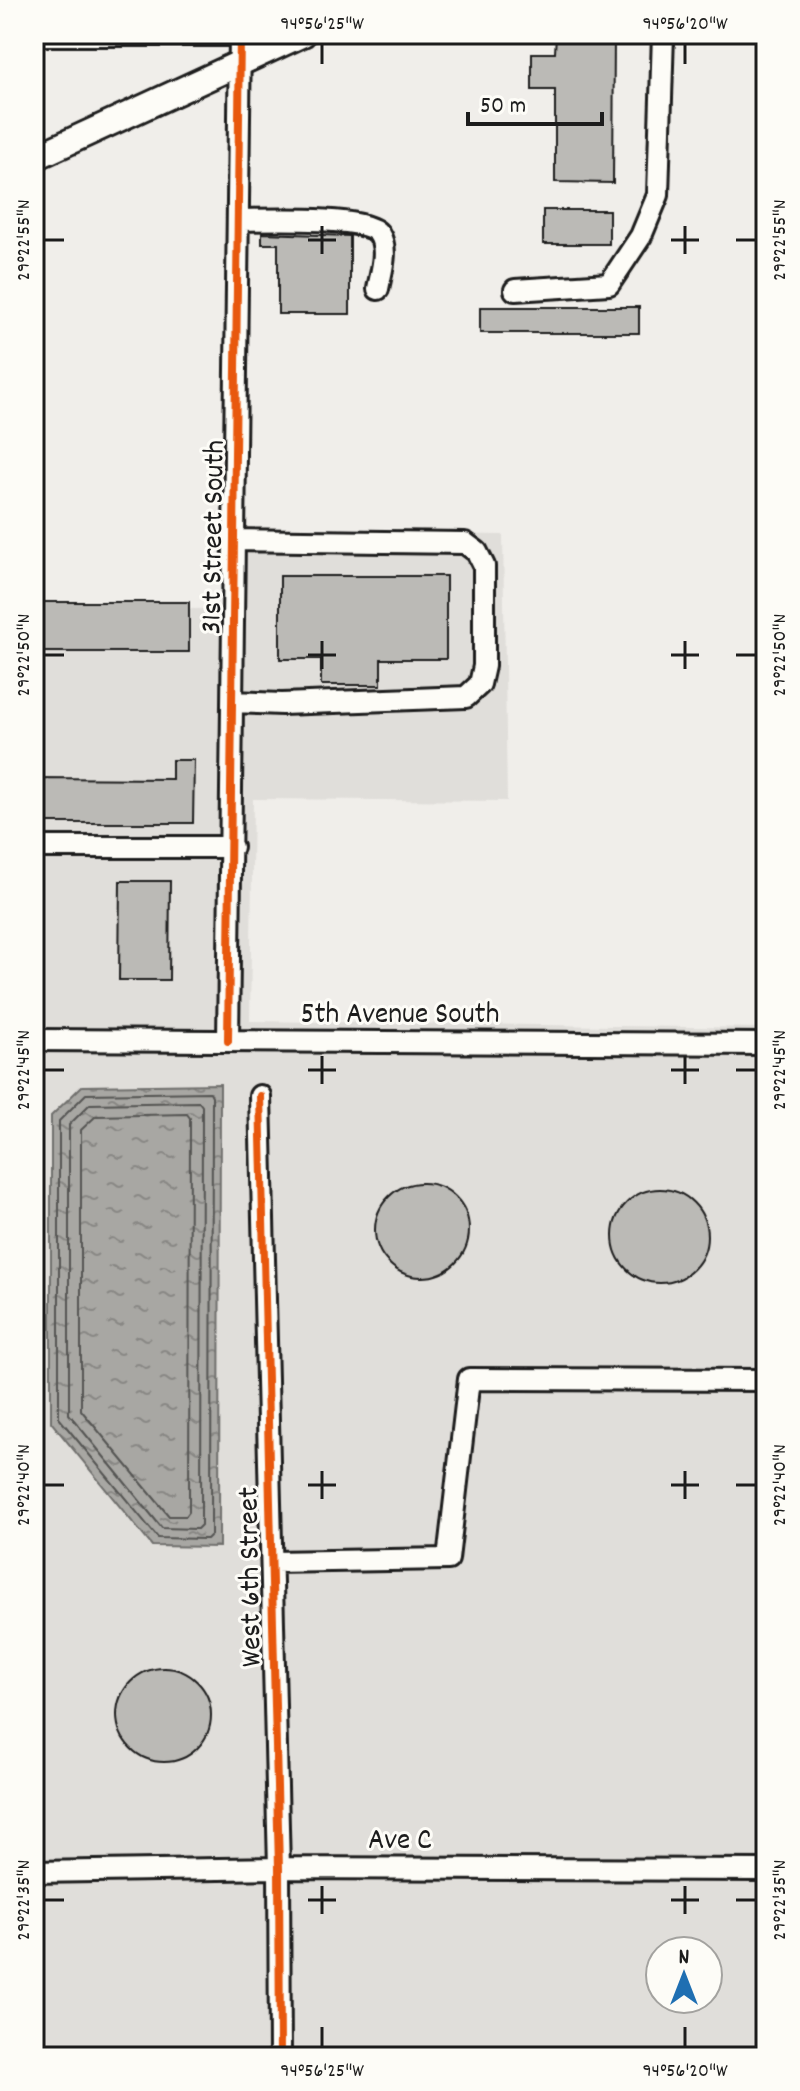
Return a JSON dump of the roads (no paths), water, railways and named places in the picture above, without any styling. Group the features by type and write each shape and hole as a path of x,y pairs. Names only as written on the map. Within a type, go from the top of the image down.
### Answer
{"main road":[{"path":"34,158 303,34"}],"street":[{"path":"515,290 609,284 641,236 658,195 663,34"},
{"path":"34,35 240,35"},
{"name":"31st Street South","path":"228,1041 240,35"},
{"path":"238,220 348,221 370,226 379,235 385,254 378,289"},
{"path":"233,702 282,704 466,697 480,684 484,651 484,566 477,552 465,543 234,540"},
{"path":"34,847 232,847"},
{"name":"5th Avenue South","path":"34,1040 766,1044"},
{"name":"West 6th Street","path":"260,1096 279,1868 280,2057"},
{"path":"272,1562 448,1559 469,1379 766,1380"},
{"name":"Ave C","path":"34,1872 279,1868 766,1870"}],"water":[{"path":"220,1084 219,1547 152,1546 51,1422 51,1116 82,1086"}]}
